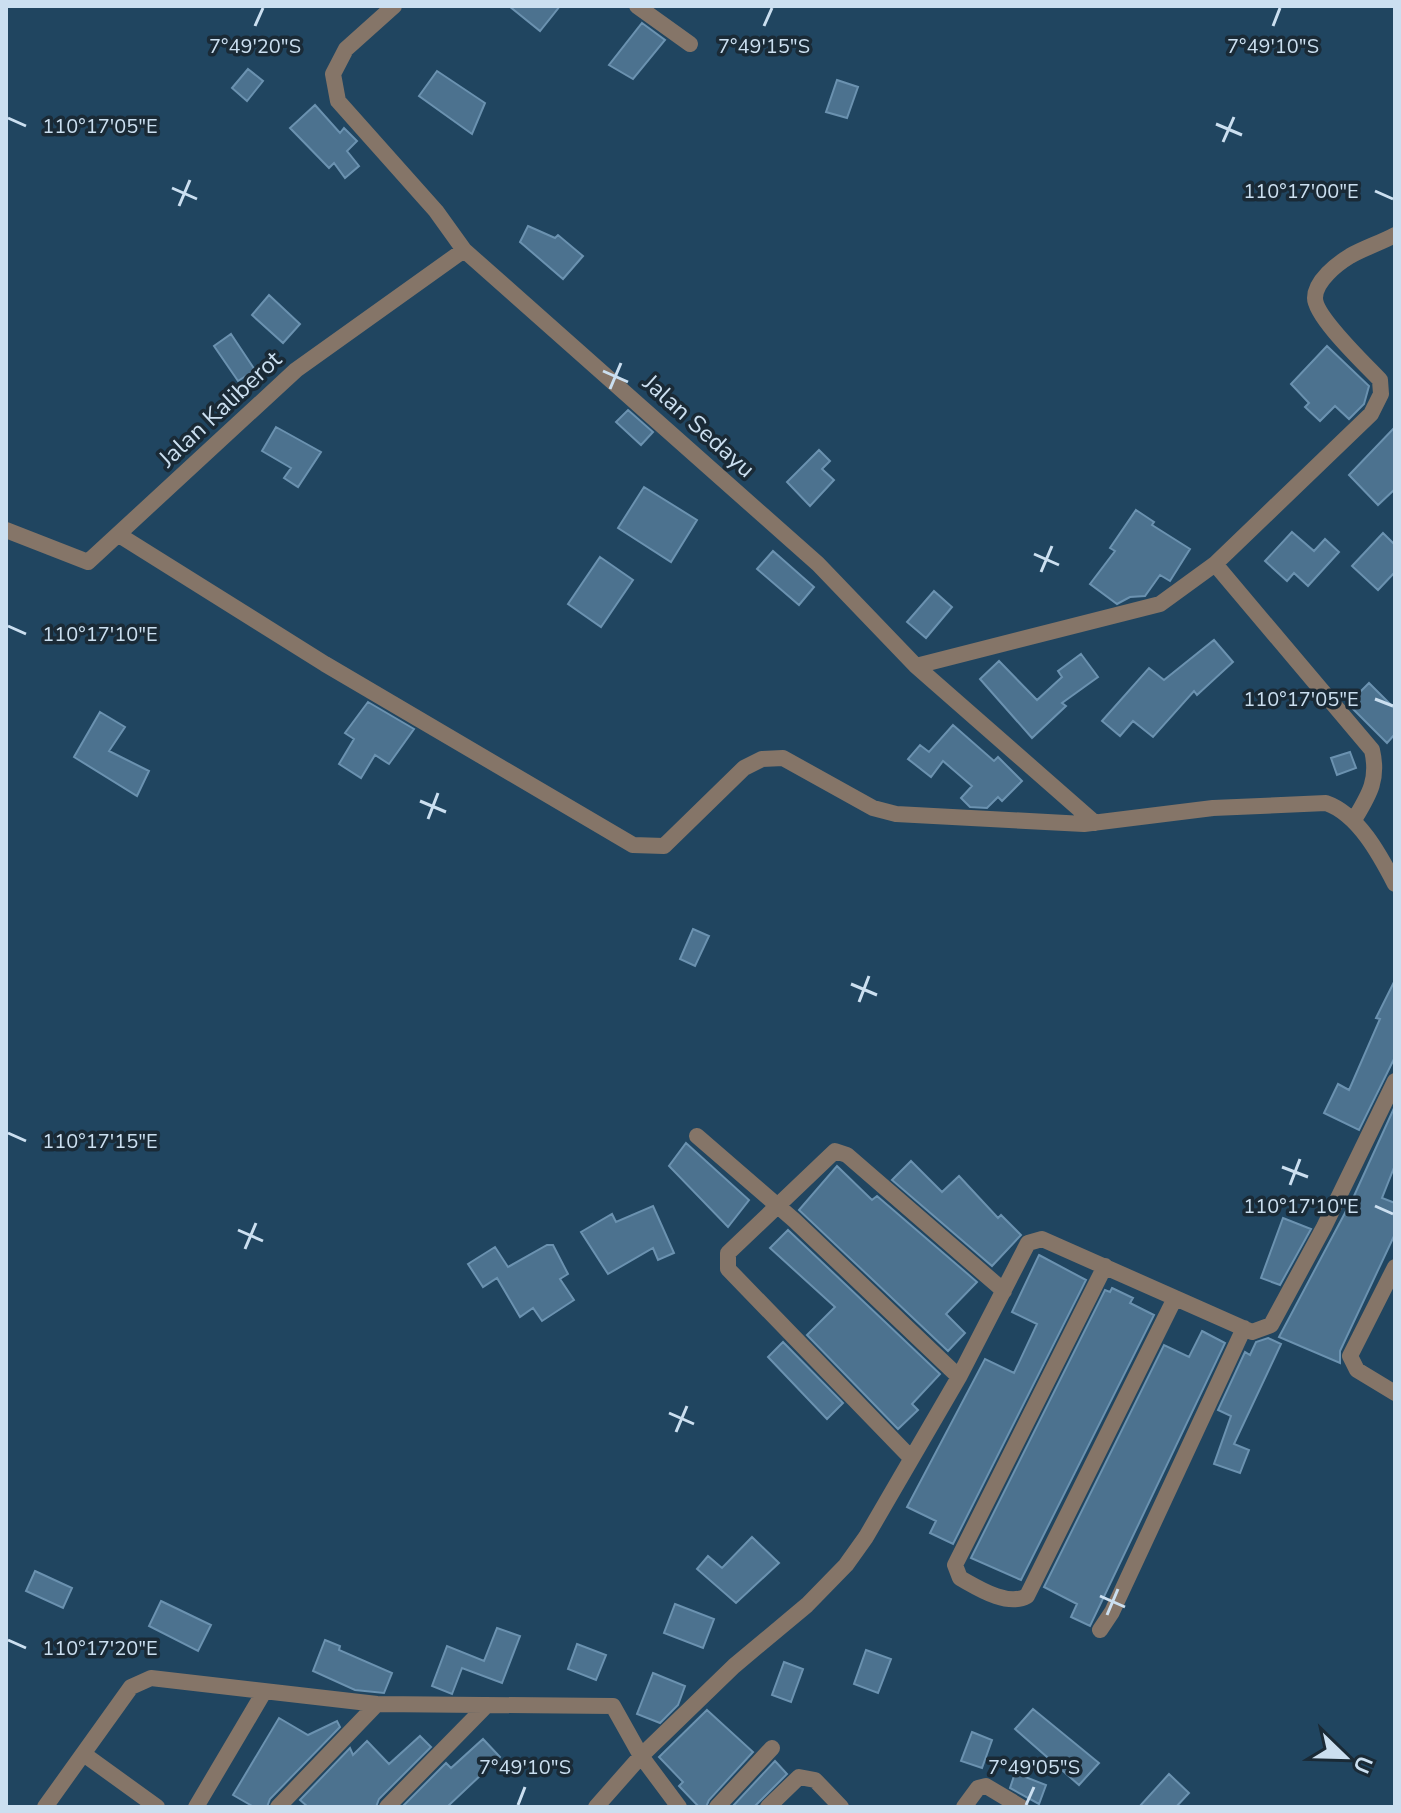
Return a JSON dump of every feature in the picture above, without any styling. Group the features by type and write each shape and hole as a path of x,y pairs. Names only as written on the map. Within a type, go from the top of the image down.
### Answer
{"street":[{"name":"Jalan Sedayu","path":"394,6 346,49 333,74 338,101 436,211 464,250 818,564 916,666 1095,823"},
{"path":"637,6 690,44"},
{"path":"916,666 1154,607 1215,564 1371,414 1378,402 1380,380 1325,317 1315,301 1315,294 1325,277 1342,261 1395,235"},
{"name":"Jalan Kaliberot","path":"6,530 88,562 296,370 464,250"},
{"path":"119,535 325,664 633,845 664,846 744,768 762,759 783,758 884,813 1095,823 1296,802 1326,803 1341,808 1354,820 1395,884"},
{"path":"1215,564 1372,750 1376,768 1373,789 1354,820"},
{"path":"596,1807 641,1756 846,1565 866,1537 959,1377 1028,1243 1042,1239 1244,1328 1262,1331 1271,1325 1324,1227 1395,1081"},
{"path":"697,1136 959,1377"},
{"path":"911,1458 728,1269 728,1253 835,1151 847,1155 1004,1291"},
{"path":"1105,1266 955,1565 960,1578 972,1585 1011,1601 1027,1596 1175,1298"},
{"path":"1395,1267 1391,1284 1350,1356 1357,1370 1395,1393"},
{"path":"1100,1630 1112,1612 1244,1328"},
{"path":"45,1807 131,1687 151,1678 377,1704 613,1706 641,1756 679,1807"},
{"path":"196,1807 264,1692"},
{"path":"278,1807 377,1704"},
{"path":"387,1807 487,1705"},
{"path":"717,1807 772,1748"},
{"path":"85,1755 157,1807"},
{"path":"768,1807 799,1777 807,1777 815,1780 841,1807"},
{"path":"964,1807 978,1788 986,1786 1021,1807"}],"building":[{"path":"509,6 560,6 540,31"},
{"path":"642,23 665,40 633,79 609,65"},
{"path":"248,69 263,81 247,101 232,88"},
{"path":"437,71 485,103 472,134 419,96"},
{"path":"837,80 858,87 847,118 826,112"},
{"path":"315,105 340,133 344,128 357,141 347,151 359,166 345,178 334,163 329,168 290,128"},
{"path":"528,226 555,238 558,235 583,256 563,279 520,242"},
{"path":"269,295 300,324 283,343 252,315"},
{"path":"231,334 255,370 238,381 214,346"},
{"path":"1327,346 1369,386 1364,404 1349,419 1335,406 1320,421 1305,407 1309,403 1291,384"},
{"path":"628,410 653,432 641,445 616,422"},
{"path":"276,427 321,452 298,487 284,478 291,468 262,451"},
{"path":"1395,427 1395,489 1378,505 1349,475"},
{"path":"819,450 830,461 822,469 834,480 810,506 787,482"},
{"path":"644,487 697,520 671,562 618,528"},
{"path":"1136,510 1154,522 1152,525 1190,549 1170,581 1160,575 1145,596 1130,597 1117,604 1090,584 1115,551 1110,548"},
{"path":"1292,532 1314,551 1325,539 1339,552 1308,586 1294,573 1287,581 1265,561"},
{"path":"1383,533 1395,545 1395,572 1378,590 1352,566"},
{"path":"773,551 814,587 799,605 757,569"},
{"path":"600,557 633,580 601,627 568,604"},
{"path":"934,591 952,607 926,638 907,622"},
{"path":"1214,640 1233,662 1197,695 1194,691 1153,737 1133,721 1120,736 1102,721 1149,668 1164,680"},
{"path":"1081,654 1098,677 1062,703 1066,706 1032,738 980,679 999,661 1037,700 1062,677 1058,671"},
{"path":"1369,683 1395,709 1395,734 1387,743 1348,704"},
{"path":"368,702 414,729 389,764 375,755 361,778 339,764 354,739 345,733"},
{"path":"100,712 125,727 109,751 149,771 137,796 74,757"},
{"path":"953,725 994,761 998,757 1022,781 1002,801 998,797 987,808 970,807 961,798 972,786 943,761 931,777 908,759 920,745 929,752"},
{"path":"1350,752 1356,768 1337,775 1331,758"},
{"path":"693,929 709,936 695,966 680,959"},
{"path":"1395,980 1395,1057 1359,1130 1324,1113 1338,1084 1349,1090 1380,1019 1376,1018"},
{"path":"1395,1106 1395,1165 1382,1198 1395,1203 1395,1234 1340,1351 1340,1363 1279,1337 1354,1196"},
{"path":"686,1143 749,1200 728,1227 669,1166"},
{"path":"911,1161 942,1192 959,1176 998,1218 1001,1215 1021,1235 992,1266 892,1180"},
{"path":"837,1166 872,1200 877,1196 977,1282 946,1314 965,1333 948,1351 799,1210"},
{"path":"653,1206 674,1253 658,1260 653,1248 608,1274 581,1232 612,1214 616,1222"},
{"path":"1283,1218 1311,1229 1280,1285 1261,1278"},
{"path":"788,1230 940,1374 912,1404 918,1410 898,1429 807,1335 835,1307 770,1248"},
{"path":"547,1245 553,1245 568,1274 560,1279 574,1300 542,1321 533,1308 520,1317 497,1278 483,1287 468,1264 495,1247 508,1267"},
{"path":"1039,1255 1086,1280 953,1544 930,1533 936,1521 907,1507 985,1359 1014,1373 1037,1324 1012,1312"},
{"path":"1112,1288 1133,1298 1130,1303 1154,1315 1021,1580 971,1558 1105,1290 1110,1292"},
{"path":"1202,1331 1225,1343 1090,1626 1071,1617 1077,1604 1044,1587 1164,1345 1189,1357"},
{"path":"1268,1338 1281,1344 1234,1444 1249,1450 1240,1473 1214,1464 1231,1416 1218,1410 1245,1352 1250,1355 1256,1342"},
{"path":"783,1342 843,1403 827,1419 768,1357"},
{"path":"752,1537 779,1563 736,1603 697,1569 708,1556 722,1568"},
{"path":"35,1571 72,1588 63,1608 26,1591"},
{"path":"161,1601 211,1625 198,1651 149,1626"},
{"path":"675,1604 714,1619 703,1648 664,1633"},
{"path":"497,1628 520,1636 502,1683 462,1668 452,1694 432,1686 447,1646 484,1661"},
{"path":"325,1640 340,1646 339,1650 392,1673 384,1693 355,1690 313,1671"},
{"path":"577,1644 606,1655 596,1680 568,1669"},
{"path":"866,1650 891,1659 878,1693 854,1684"},
{"path":"784,1662 803,1669 791,1702 772,1695"},
{"path":"653,1673 685,1686 678,1705 660,1723 637,1714"},
{"path":"1033,1709 1099,1763 1079,1785 1015,1729"},
{"path":"707,1710 753,1752 706,1807 699,1807 679,1786 683,1782 659,1757"},
{"path":"279,1718 308,1735 337,1721 340,1727 270,1799 267,1807 254,1807 233,1795"},
{"path":"972,1732 992,1740 982,1768 961,1761"},
{"path":"420,1736 431,1747 379,1799 376,1807 308,1807 300,1800 350,1748 353,1755 367,1741 389,1764"},
{"path":"483,1739 500,1757 447,1807 402,1807 446,1763 451,1768"},
{"path":"775,1761 787,1774 754,1807 732,1807"},
{"path":"1015,1773 1046,1785 1039,1804 1010,1788"},
{"path":"1169,1774 1189,1793 1176,1807 1139,1807"}]}
